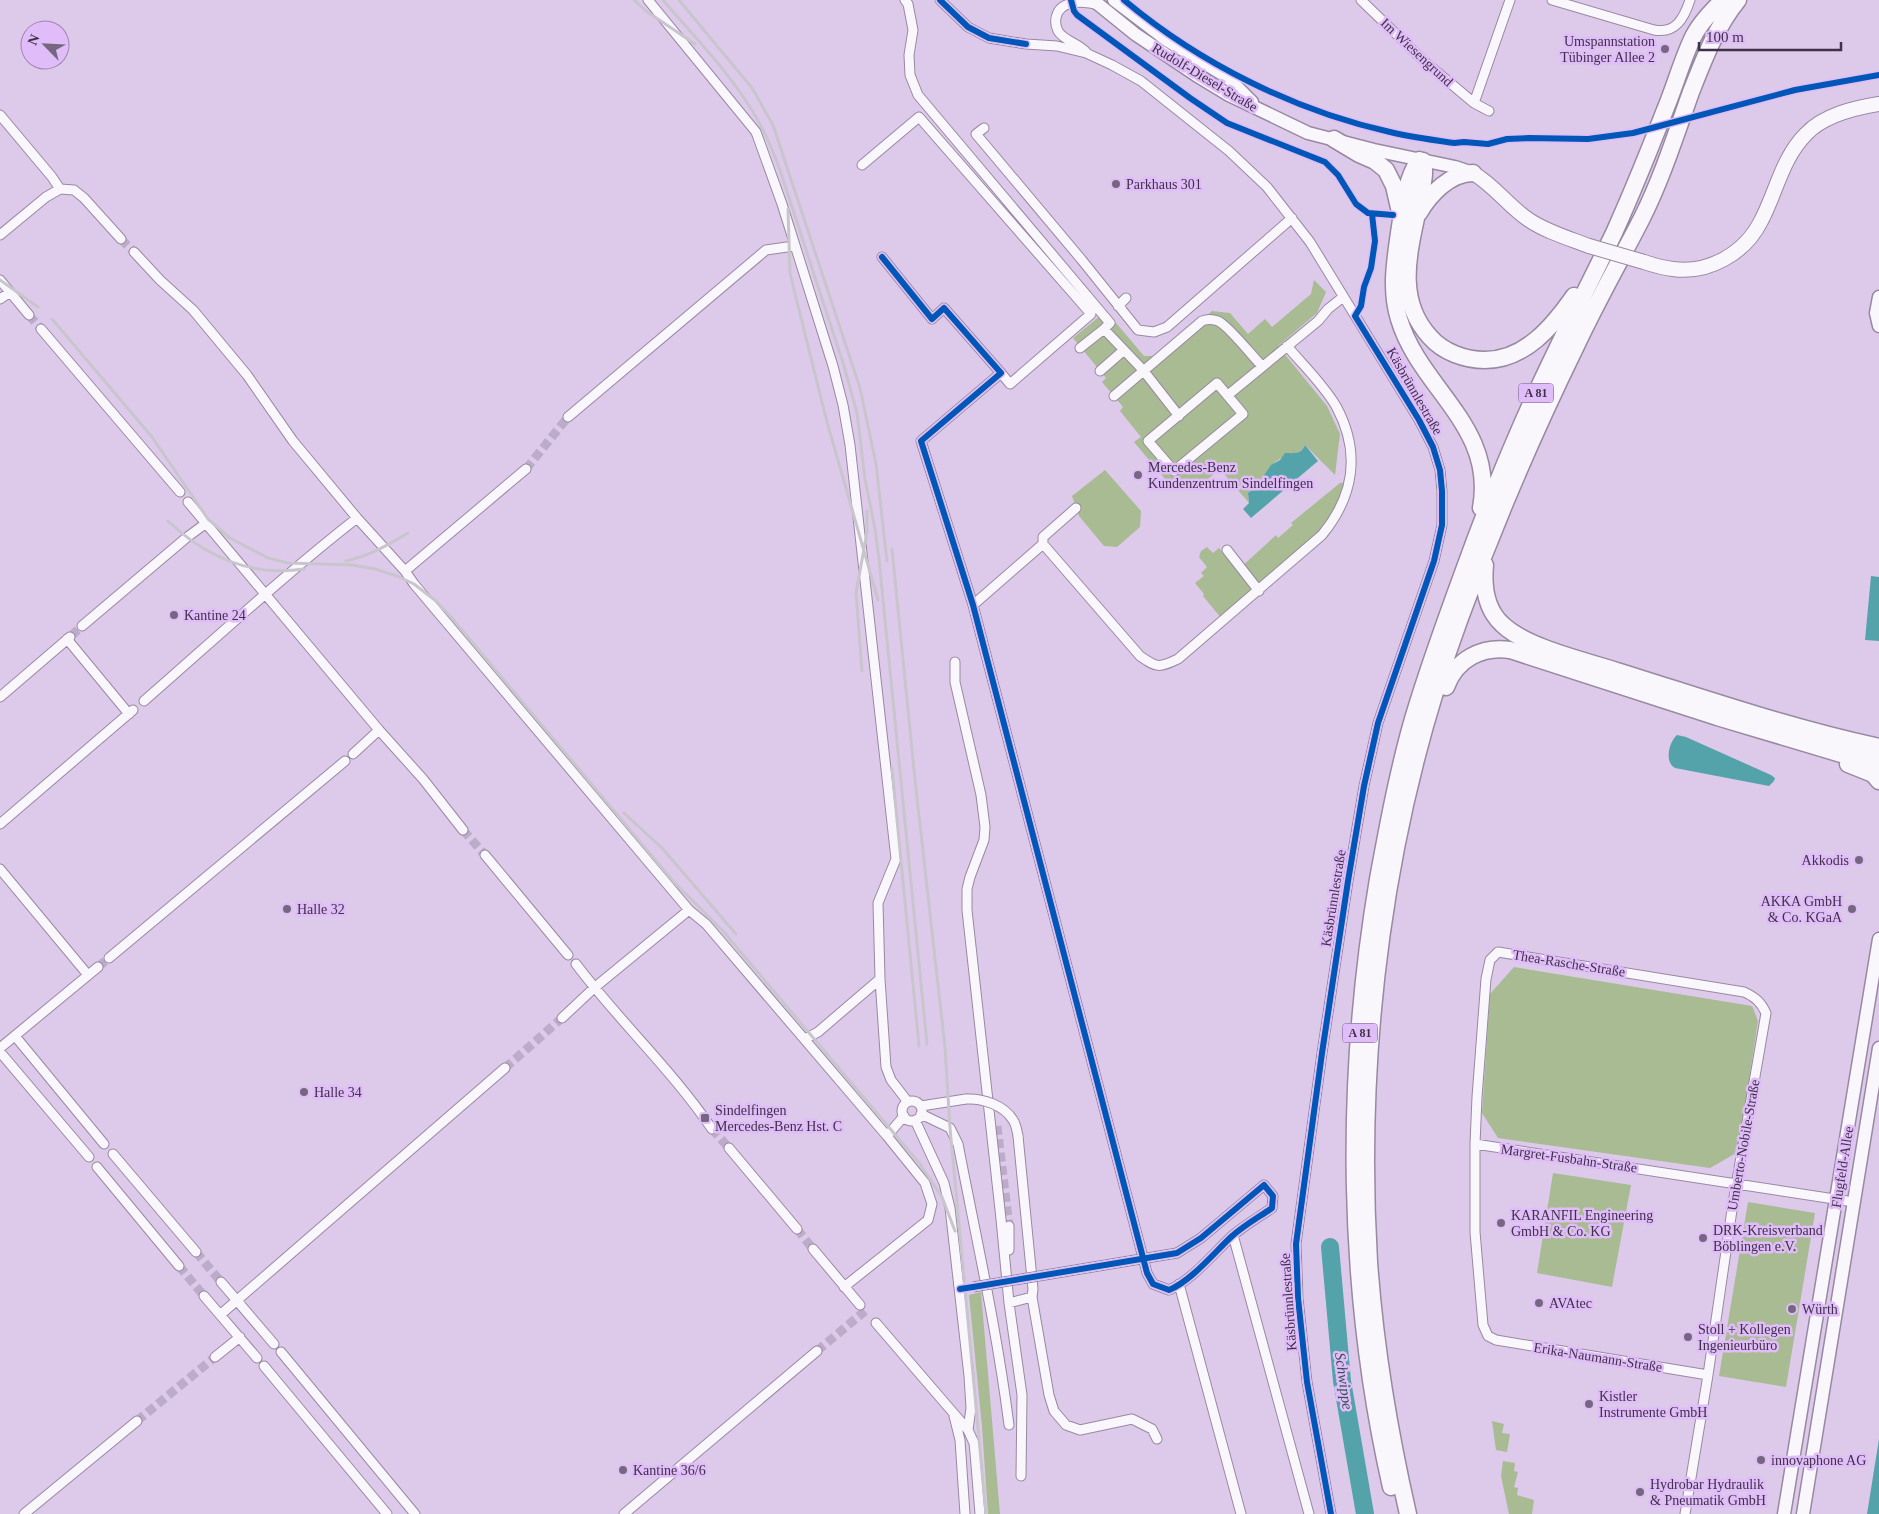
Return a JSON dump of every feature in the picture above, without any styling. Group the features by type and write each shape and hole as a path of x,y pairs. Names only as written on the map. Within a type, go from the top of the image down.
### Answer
{"highway":[{"name":"A 81","path":"1397,1514 1376,1411 1363,1319 1354,1206 1356,1077 1362,995 1371,918 1394,790 1429,667 1467,563 1518,434 1545,372 1616,229 1664,114 1692,38 1705,19 1722,0"},
{"name":"A 81","path":"1408,1514 1390,1426 1378,1346 1370,1266 1366,1154 1371,1027 1376,982 1387,905 1409,790 1426,721 1459,620 1490,538 1529,446 1575,346 1644,214 1706,53 1724,19 1738,0"},
{"path":"1334,140 1375,161 1386,170 1409,217 1410,250 1407,285 1414,316 1425,332 1442,348 1462,357 1487,360 1505,357 1521,350 1549,328 1581,284 1605,238 1616,229"},
{"path":"1421,161 1424,176 1409,217 1394,278 1394,292 1400,322 1406,338 1418,359 1456,411 1478,452 1483,473 1483,498 1467,563"},
{"path":"1409,217 1446,183 1462,174 1473,173"},
{"path":"1490,538 1484,582 1488,600 1496,618 1504,626 1521,637 1581,659 1720,703 1879,747"},
{"path":"1409,790 1449,678 1466,658 1490,650 1502,649 1521,652 1717,717 1848,756 1879,763"},
{"path":"1717,717 1796,747 1862,768 1873,774 1879,781"},
{"path":"1849,740 1879,734"}],"main road":[{"name":"Rudolf-Diesel-Straße","path":"1114,0 1168,41 1227,77 1249,100 1268,114"},
{"name":"Rudolf-Diesel-Straße","path":"1096,3 1135,34 1174,61 1229,95 1268,114 1308,132 1334,140 1421,161 1455,167 1473,173"},
{"path":"1473,173 1485,180 1528,220 1551,232 1589,246 1644,262 1674,270 1689,270 1706,266 1733,255 1749,240 1761,222 1780,175 1794,150 1806,134 1818,124 1833,117 1879,104"},
{"path":"1879,297 1876,313 1879,326"},
{"name":"Flugfeld-Allee","path":"1784,1514 1879,939"},
{"name":"Flugfeld-Allee","path":"1802,1514 1879,1048"},
{"path":"1844,1154 1848,1159 1854,1160 1862,1156"},
{"path":"1828,1255 1836,1251 1842,1253 1845,1257"}],"street":[{"path":"648,0 756,132 782,204 833,366 843,405 850,445 896,859 878,904 880,979 886,1067 900,1094 908,1102"},
{"path":"905,0 908,4 913,30 909,54 910,75 918,95 1110,324 1080,348"},
{"name":"Käsbrünnlestraße","path":"940,0 968,27 989,38 1026,44 1057,46 1086,53 1141,81 1229,151 1267,187 1310,242 1419,420 1433,447 1440,477 1442,525 1434,561 1378,723 1364,786 1325,1034 1296,1244 1298,1298 1307,1382 1331,1514"},
{"path":"1086,53 1081,47 1058,32 1056,17 1059,9 1071,0 1096,3"},
{"name":"Im Wiesengrund","path":"1361,0 1424,61 1474,103 1489,111"},
{"path":"1474,103 1510,0"},
{"path":"1552,0 1658,30 1670,30 1677,26 1686,13 1690,0"},
{"path":"0,115 60,189"},
{"path":"862,164 918,117 1091,314 1010,384 944,308 932,319 882,257"},
{"path":"984,128 976,134 1033,195 1085,256 1118,306 1138,330 1154,332 1166,327 1292,218"},
{"path":"0,235 46,197 60,189 74,190 84,198 121,239"},
{"path":"568,417 766,250 794,246"},
{"path":"134,252 160,280 193,310 247,375 293,441 357,518 405,571 420,592 688,910 706,924 925,1183 932,1204 928,1220 844,1287"},
{"path":"0,280 29,315"},
{"path":"0,300 10,292"},
{"path":"1228,395 1318,321 1328,309 1343,297"},
{"path":"1118,306 1126,298"},
{"path":"1114,396 1202,321 1213,319 1224,324 1262,366"},
{"path":"41,329 180,492"},
{"path":"1104,329 1143,370 1179,416"},
{"path":"1076,508 1043,537 1043,544 1140,656 1154,666 1167,665 1178,659 1260,591 1322,536 1333,522 1348,491 1351,460 1346,428 1336,406 1288,346"},
{"path":"1100,371 1124,350"},
{"path":"960,1289 973,1287 1177,1253 1201,1238 1264,1185 1273,1196 1272,1208 1233,1235 1204,1264 1180,1284 1169,1290 1153,1284 1147,1273 973,605 921,441 1001,373"},
{"path":"1217,383 1228,395 1244,414 1174,471 1148,441 1217,383"},
{"path":"405,571 526,469"},
{"path":"188,502 265,596 423,779 463,830"},
{"path":"144,700 265,596 299,564 357,518"},
{"path":"82,626 205,524"},
{"path":"973,605 1043,544"},
{"path":"1226,550 1260,591"},
{"path":"0,697 69,638 131,712 0,824"},
{"path":"955,662 955,682 981,794 986,827 984,840 967,889 967,910 974,961 978,1016 1009,1303 1022,1395 1021,1476"},
{"path":"353,754 379,730"},
{"path":"109,958 345,761"},
{"path":"485,855 568,955"},
{"path":"0,869 88,975"},
{"path":"562,1018 594,988 688,910"},
{"name":"Thea-Rasche-Straße","path":"1475,1144 1476,1097 1486,979 1490,960 1498,952 1744,992 1754,996 1763,1005 1766,1013"},
{"path":"966,953 974,961"},
{"path":"576,964 712,1129"},
{"path":"89,1157 0,1050 98,967"},
{"path":"805,1039 818,1032 880,979"},
{"name":"Umberto-Nobile-Straße","path":"1685,1514 1708,1375 1736,1184 1766,1013"},
{"path":"15,1036 104,1144"},
{"path":"220,1315 505,1068"},
{"path":"980,1514 975,1453 968,1430 971,1408 950,1208 944,1183 919,1113 914,1101 908,1102 903,1107 904,1116 909,1120 919,1113 966,1099 976,1098 1001,1108 1013,1120 1018,1136 1033,1289 1032,1297 1049,1395 1054,1411 1066,1425 1080,1430 1132,1419 1152,1429 1158,1439"},
{"path":"919,1113 950,1128 958,1144 990,1302 1009,1425"},
{"path":"887,1136 904,1116"},
{"name":"Margret-Fusbahn-Straße","path":"1475,1144 1854,1202"},
{"name":"Erika-Naumann-Straße","path":"1475,1144 1475,1232 1483,1325 1488,1336 1496,1340 1708,1375"},
{"path":"729,1148 797,1230"},
{"path":"113,1154 196,1252"},
{"path":"97,1167 179,1266"},
{"path":"1006,1267 1009,1255 1009,1226"},
{"path":"1233,1235 1309,1514"},
{"path":"813,1249 860,1305"},
{"path":"221,1282 274,1344"},
{"path":"1180,1284 1242,1514"},
{"path":"204,1296 257,1358"},
{"path":"1009,1303 1032,1297"},
{"path":"876,1324 968,1430"},
{"path":"215,1357 240,1337"},
{"path":"624,1514 817,1351"},
{"path":"281,1352 415,1514"},
{"path":"264,1366 387,1514"},
{"path":"954,1416 960,1440 965,1514"},
{"path":"24,1514 137,1421"}],"shaded area":[{"path":"1314,280 1326,292 1317,313 1278,346 1327,406 1340,434 1335,475 1305,445 1295,455 1291,453 1275,462 1256,487 1248,493 1249,503 1220,469 1197,488 1170,485 1134,442 1141,437 1120,411 1123,407 1102,382 1106,378 1073,338 1106,311 1144,356 1158,356 1212,311 1230,313 1248,334 1265,319 1272,327 1311,294"},
{"path":"1305,445 1318,461 1251,518 1243,509 1249,503 1248,493 1256,487 1271,465 1280,460 1285,453 1299,452"},
{"path":"1105,470 1141,511 1140,527 1117,547 1104,546 1079,516 1072,496"},
{"path":"1340,483 1345,483 1337,506 1324,528 1221,618 1195,583 1204,576 1201,573 1207,567 1199,557 1201,551 1207,547 1213,553 1219,548 1238,570 1276,535 1278,538 1293,525 1291,523"},
{"path":"1871,576 1879,577 1879,641 1865,640"},
{"path":"1677,735 1686,737 1771,775 1775,778 1774,781 1769,786 1675,768 1670,761 1669,752 1672,742"},
{"path":"1514,967 1752,1006 1758,1021 1738,1152 1710,1168 1498,1138 1482,1113 1490,994"},
{"path":"1553,1173 1631,1185 1612,1287 1537,1273"},
{"path":"1748,1202 1815,1213 1786,1387 1719,1376"},
{"path":"981,1292 1000,1514 988,1514 982,1427 969,1295"},
{"path":"1492,1421 1504,1424 1502,1433 1510,1434 1507,1452 1496,1450"},
{"path":"1879,1439 1879,1514 1867,1514"},
{"path":"1503,1461 1515,1463 1514,1471 1518,1472 1514,1487 1518,1488 1517,1495 1534,1500 1532,1514 1509,1514 1501,1476"}],"waterway":[{"name":"Schwippe","path":"1330,1247 1342,1381 1365,1514"}],"tunnel":[{"path":"121,239 134,252"},
{"path":"29,315 41,329"},
{"path":"526,469 568,417"},
{"path":"71,636 82,626"},
{"path":"463,830 485,855"},
{"path":"98,967 109,958"},
{"path":"505,1068 562,1018"},
{"path":"997,1126 1009,1226"},
{"path":"712,1129 729,1148"},
{"path":"797,1229 813,1249"},
{"path":"196,1252 221,1282"},
{"path":"179,1266 204,1296"},
{"path":"817,1351 865,1311"},
{"path":"137,1421 215,1357"}],"railway":[{"path":"634,0 646,11 695,44"},
{"path":"663,0 727,75 750,107 766,135 780,170 844,366 857,413 865,479 879,559 927,1044"},
{"path":"679,0 752,88 773,125 860,388 876,464 887,561"},
{"path":"788,209 790,273 827,422 878,600"},
{"path":"0,280 38,307"},
{"path":"52,319 152,437 208,519 230,538 268,558 288,563 352,565 375,569 414,584 436,601 673,881 727,935"},
{"path":"862,671 856,593 867,532 867,511"},
{"path":"168,521 198,545 230,562 266,570 304,569"},
{"path":"346,561 386,546 408,533"},
{"path":"892,549 915,780 945,1047 950,1128 986,1514"},
{"path":"892,768 919,1046"},
{"path":"624,813 662,848 736,934"},
{"path":"722,930 920,1164 942,1197 955,1231"}],"cycle path":[{"path":"940,0 968,27 989,38 1026,44"},
{"path":"1071,0 1077,15 1227,123 1325,162 1338,175 1356,204 1368,213 1393,215"},
{"path":"1124,0 1153,23 1216,64 1284,98 1354,123 1390,132 1454,143 1488,144 1507,139 1529,138 1588,139 1633,133 1795,90 1879,75"},
{"path":"1331,1514 1307,1382 1298,1298 1296,1244 1322,1053 1364,786 1378,723 1434,561 1442,525 1440,470 1433,447 1419,420 1355,316 1361,306 1364,287 1371,268 1375,241 1372,214"},
{"path":"882,257 932,319 944,308 1001,373 921,441 973,605 1147,1273 1153,1284 1169,1290 1186,1280 1236,1233 1272,1208 1273,1196 1264,1185 1201,1238 1177,1253 973,1287 960,1289"}],"place":[{"name":"Umspannstation Tübinger Allee 2","path":"1665,49"},
{"name":"Parkhaus 301","path":"1116,184"},
{"name":"Mercedes-Benz Kundenzentrum Sindelfingen","path":"1138,475"},
{"name":"Kantine 24","path":"174,615"},
{"name":"Akkodis","path":"1859,860"},
{"name":"Halle 32","path":"287,909"},
{"name":"AKKA GmbH & Co. KGaA","path":"1852,909"},
{"name":"Halle 34","path":"304,1092"},
{"name":"Sindelfingen Mercedes-Benz Hst. C","path":"705,1118"},
{"name":"KARANFIL Engineering GmbH & Co. KG","path":"1501,1223"},
{"name":"DRK-Kreisverband Böblingen e.V.","path":"1703,1238"},
{"name":"AVAtec","path":"1539,1303"},
{"name":"Würth","path":"1792,1309"},
{"name":"Stoll + Kollegen Ingenieurbüro","path":"1688,1337"},
{"name":"Kistler Instrumente GmbH","path":"1589,1404"},
{"name":"innovaphone AG","path":"1761,1460"},
{"name":"Kantine 36/6","path":"623,1470"},
{"name":"Hydrobar Hydraulik & Pneumatik GmbH","path":"1640,1492"}]}
